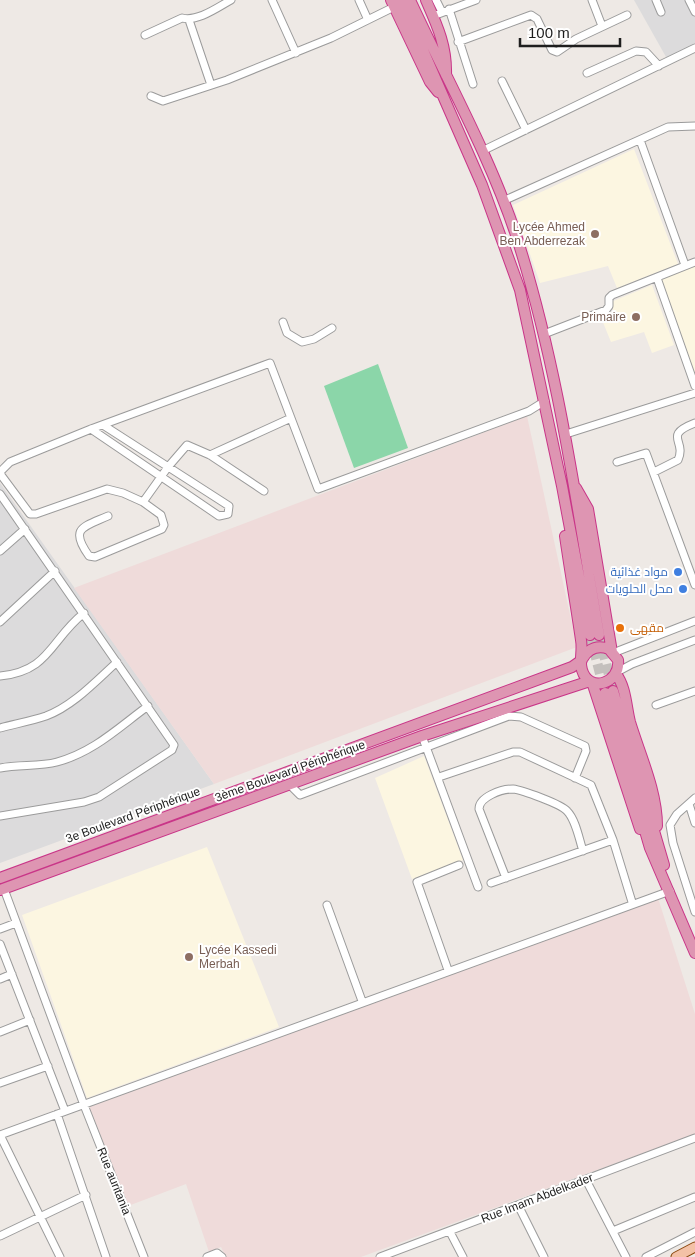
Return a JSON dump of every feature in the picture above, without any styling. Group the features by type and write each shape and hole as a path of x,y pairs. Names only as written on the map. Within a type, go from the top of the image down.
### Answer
{"highway":[{"path":"410,0 482,152 515,233 544,334 566,434 590,637 583,659 582,670 591,682 635,820 670,890 694,946"},
{"path":"419,0 441,58 444,74"},
{"path":"426,0 441,12 446,49 444,74"},
{"path":"396,2 430,82 449,106 497,221 520,290 562,486 560,502 590,637 572,667"},
{"path":"573,484 585,501 588,509 613,652 618,660 617,673 621,681 630,720 656,807 657,839"},
{"path":"583,659 588,651 596,647 605,648 613,652"},
{"name":"3e Boulevard Périphérique","path":"0,877 572,667 583,659"},
{"path":"591,682 606,683 617,673"},
{"name":"3ème Boulevard Périphérique","path":"2,889 422,736 591,682"},
{"path":"569,688 585,692 597,702"},
{"path":"650,848 609,692 657,839 670,890"},
{"path":"0,877 2,889"}],"main road":[{"path":"676,1257 695,1247"}],"street":[{"path":"145,35 182,18 189,20 231,0"},
{"path":"272,0 296,53"},
{"path":"359,0 368,20"},
{"path":"436,0 458,42 473,84"},
{"path":"441,12 476,0"},
{"path":"592,0 602,26"},
{"path":"656,0 661,12"},
{"path":"689,0 695,12"},
{"path":"151,96 162,101 296,53 368,20 396,2"},
{"path":"458,42 531,15 537,19 552,50 557,52 602,26 627,15"},
{"path":"189,20 210,85"},
{"path":"482,152 695,48"},
{"path":"587,73 636,51 646,52 659,66"},
{"path":"502,81 526,130"},
{"path":"503,201 668,127 695,126"},
{"path":"640,140 685,265"},
{"path":"544,334 606,310 610,296 695,262"},
{"path":"656,278 695,386"},
{"path":"283,322 290,336 302,342 314,339 332,328"},
{"path":"108,516 84,527 79,533 79,542 89,556 95,557 162,530 164,525 161,515 143,502 123,493 107,489 36,514 30,514 1,475 1,471 10,462 103,424 270,363 318,489 529,411 545,401"},
{"path":"566,434 695,393"},
{"path":"210,455 291,418"},
{"path":"654,472 678,460 680,451 676,439 677,433 681,428 695,423"},
{"path":"91,429 219,516 228,514 229,506 103,424"},
{"path":"143,502 168,467 187,445 210,455 264,491"},
{"path":"617,462 646,453 695,584"},
{"path":"0,494 84,612 174,745 172,750 99,797 84,802 0,816"},
{"path":"0,551 24,529"},
{"path":"0,622 55,571"},
{"path":"0,676 25,671 44,659 70,626 84,612"},
{"path":"613,652 695,621"},
{"path":"617,673 632,664 695,640"},
{"path":"0,728 46,716 59,710 117,662"},
{"path":"656,705 695,691"},
{"path":"0,768 57,762 86,751 101,743 148,706"},
{"path":"290,784 300,795 509,716 521,717 585,746 586,751 575,778"},
{"path":"422,736 439,777 478,887"},
{"path":"439,777 513,752 520,752 591,785 613,840 632,902"},
{"path":"506,878 480,809 479,804 484,798 510,789 563,807 570,814 583,850"},
{"path":"695,798 677,814 670,825 673,843 695,912"},
{"path":"689,804 695,823"},
{"path":"491,883 613,840"},
{"path":"448,970 417,882 459,865"},
{"name":"Rue auritania","path":"2,889 144,1257"},
{"path":"60,1257 0,1135 632,902 670,890"},
{"path":"327,905 362,1001"},
{"path":"0,929 16,923"},
{"path":"0,944 65,1111"},
{"path":"0,979 12,974"},
{"path":"0,1032 30,1020"},
{"path":"0,1083 48,1066"},
{"path":"57,1114 106,1257"},
{"name":"Rue Imam Abdelkader","path":"382,1257 695,1138"},
{"path":"586,1180 626,1257"},
{"path":"0,1236 86,1195"},
{"path":"613,1231 695,1197"},
{"path":"518,1205 544,1257"},
{"path":"450,1232 463,1257"},
{"path":"646,1257 695,1232"},
{"path":"207,1257 217,1253 222,1257"}],"shaded area":[{"path":"634,0 695,0 695,52 670,64"},
{"name":"Lycée Ahmed Ben Abderrezak","path":"634,149 678,264 617,288 608,266 540,283 513,205"},
{"path":"695,262 695,379 657,275"},
{"name":"Primaire","path":"652,285 674,345 652,353 644,332 611,342 602,320 614,314 611,302"},
{"path":"527,416 577,647 214,784 74,588"},
{"path":"0,483 214,784 0,863"},
{"path":"424,756 463,860 412,879 375,778"},
{"path":"207,847 279,1027 87,1098 22,915"},
{"path":"658,898 695,1014 695,1134 361,1257 226,1257 221,1247 209,1252 186,1184 128,1206 89,1106"}],"green space":[{"path":"378,364 408,448 354,468 324,386"}],"tunnel":[{"path":"590,635 605,693"},
{"path":"599,635 613,691"}],"place":[{"name":"Lycée Ahmed Ben Abderrezak","path":"595,234"},
{"name":"Primaire","path":"636,317"},
{"name":"مواد غذائية","path":"678,572"},
{"name":"محل الحلويات","path":"683,589"},
{"name":"مقهى","path":"620,628"},
{"name":"Lycée Kassedi Merbah","path":"189,957"}]}
